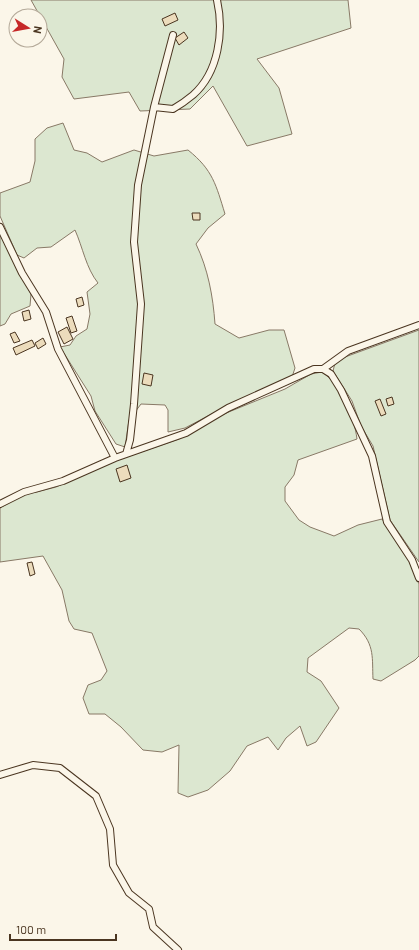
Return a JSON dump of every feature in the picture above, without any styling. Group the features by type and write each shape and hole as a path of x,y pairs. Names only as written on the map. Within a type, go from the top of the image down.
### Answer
{"street":[{"path":"154,107 173,110 194,94 208,74 220,44 220,14 217,0"},
{"path":"126,454 130,440 134,404 141,304 134,242 134,222 138,185 154,107 173,35"},
{"path":"0,227 22,273 46,312 58,349 115,458"},
{"path":"323,370 348,351 419,325"},
{"path":"0,504 24,492 63,481 115,458 186,433 228,408 314,369 323,370 330,374 341,390 372,456 387,522 412,560 419,578"},
{"path":"0,775 33,765 60,768 96,796 110,829 113,864 129,893 149,909 154,927 178,950"}],"green space":[{"path":"31,0 348,0 351,28 257,59 279,88 292,134 247,146 213,86 190,109 140,111 129,92 74,99 62,77 64,59 48,30 48,8 35,8"},
{"path":"63,123 74,150 87,153 102,162 134,150 154,156 188,150 203,164 216,186 225,214 208,228 196,244 204,263 209,283 215,324 239,338 269,330 284,330 295,368 292,377 229,405 185,428 168,432 168,410 165,405 141,404 129,420 125,447 116,444 95,411 91,396 60,347 70,345 76,336 87,329 90,314 87,292 98,283 88,264 75,230 51,247 37,248 24,258 17,255 0,216 0,193 30,182 35,161 35,139 47,128"},
{"path":"0,232 31,294 30,306 11,314 5,324 0,326"},
{"path":"419,330 419,562 390,520 373,446 361,426 352,401 333,371 335,363 345,357"},
{"path":"322,372 335,385 346,402 353,421 357,439 298,460 294,475 285,487 285,501 299,520 310,527 334,536 358,525 382,519 410,562 419,584 419,656 381,681 373,679 372,652 368,641 359,629 349,628 308,658 307,672 321,681 339,708 316,742 307,746 300,726 286,738 278,750 268,737 247,746 230,771 208,790 188,797 178,793 179,745 162,752 143,750 121,727 105,714 89,714 83,698 88,685 101,680 107,671 92,633 74,629 69,621 62,590 43,556 0,562 0,508 26,493 56,487 112,462 179,439 214,418 285,389 311,374"}],"building":[{"path":"175,13 178,20 165,26 162,19"},
{"path":"184,32 188,38 179,45 175,38"},
{"path":"192,213 200,213 200,220 193,220"},
{"path":"82,297 84,305 78,307 76,299"},
{"path":"29,310 31,319 24,321 22,312"},
{"path":"72,316 77,331 71,333 66,318"},
{"path":"67,327 73,339 64,344 58,332"},
{"path":"15,332 20,341 14,343 10,334"},
{"path":"43,338 46,344 38,349 35,343"},
{"path":"32,340 35,346 16,355 13,348"},
{"path":"144,373 153,375 151,386 142,384"},
{"path":"392,397 394,404 388,406 386,399"},
{"path":"380,399 386,414 381,416 375,401"},
{"path":"127,465 131,478 120,482 116,469"},
{"path":"32,562 35,574 30,576 27,563"}]}
